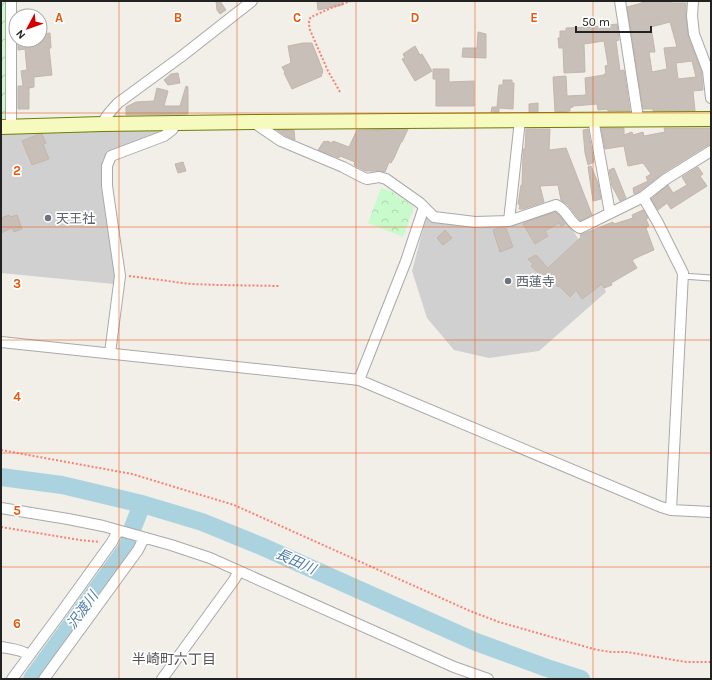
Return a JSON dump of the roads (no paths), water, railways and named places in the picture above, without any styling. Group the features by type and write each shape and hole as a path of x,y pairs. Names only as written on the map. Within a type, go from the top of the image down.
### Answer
{"street":[{"path":"11,1 6,127 253,122 638,118 711,119"},
{"path":"102,124 110,111 118,103 182,56 252,1"},
{"path":"620,1 638,118"},
{"path":"692,1 694,34 708,71 711,98"},
{"path":"593,119 610,213"},
{"path":"509,222 520,120"},
{"path":"253,122 281,141 343,166 362,177 386,179 420,203 434,217 475,222 509,222 556,205 562,209 575,226 580,228 643,197 666,179 711,151"},
{"path":"110,353 120,276 107,186 107,166 111,156 164,136 172,130 174,123"},
{"path":"643,197 683,273 671,510"},
{"path":"359,380 406,261 424,207"},
{"path":"1,342 359,380 661,508 711,512"},
{"path":"1,508 103,526 171,545 210,558 454,667 488,679"},
{"path":"12,679 112,542 118,531"},
{"path":"44,679 138,550 144,538"},
{"path":"162,679 234,580 239,570"},
{"path":"1,647 17,649 29,655"}],"lane":[{"path":"682,276 711,278"}],"waterway":[{"name":"長田川","path":"1,477 62,485 142,504 202,522 261,546 476,642 581,679"},
{"name":"沢渡川","path":"133,527 142,504"},
{"name":"沢渡川","path":"32,679 127,548 130,540"}],"place":[{"name":"天王社","path":"48,218"},
{"name":"西蓮寺","path":"508,281"}],"district":[{"name":"半崎町六丁目","path":"174,659"}]}
